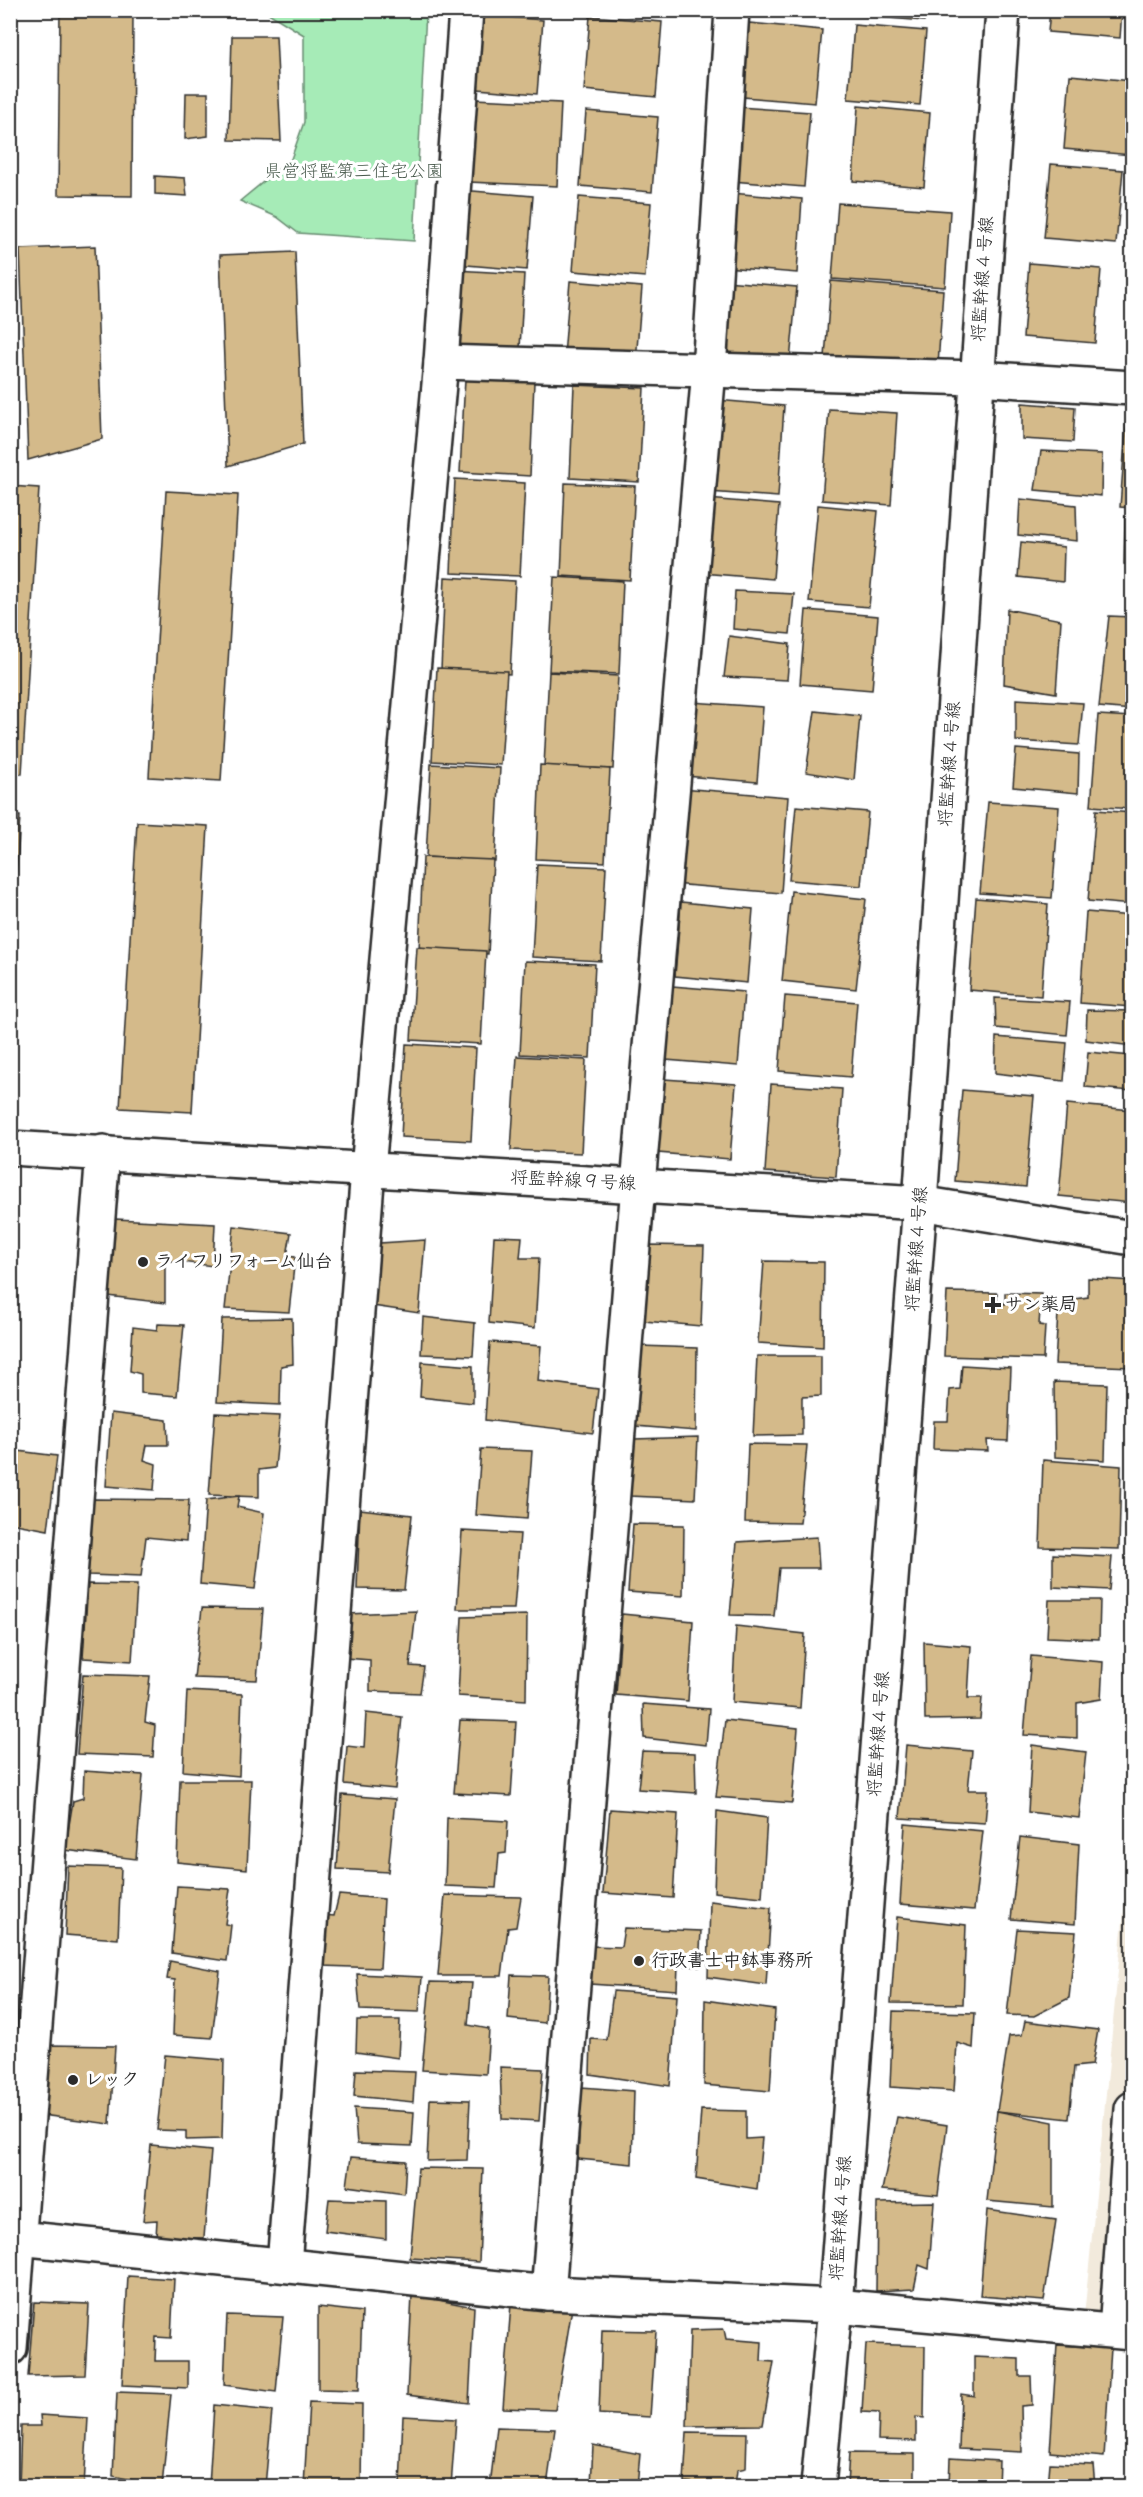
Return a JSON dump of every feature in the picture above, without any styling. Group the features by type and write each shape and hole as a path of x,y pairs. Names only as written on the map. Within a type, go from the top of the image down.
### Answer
{"street":[{"path":"284,2265 368,1169 441,362 466,10"},
{"path":"548,2293 638,1185 709,370 732,10"},
{"name":"将監幹線４号線","path":"818,2487 835,2306 920,1203 1003,10"},
{"path":"441,362 976,378 1132,388"},
{"name":"将監幹線９号線","path":"10,1148 920,1203 1132,1238"},
{"path":"10,2348 103,1152"},
{"path":"19,2238 548,2293 835,2306 1124,2332 1132,2109"}],"shaded area":[{"path":"1132,1829 1132,2332 1083,2327"}],"green space":[{"name":"県営将監第三住宅公園","path":"265,11 426,11 414,241 298,233 277,217 240,201 291,159 304,122 304,35"}],"building":[{"path":"60,10 133,10 132,196 58,195"},
{"path":"581,10 653,10 653,17"},
{"path":"775,10 823,10 823,15"},
{"path":"852,10 925,10 924,21 852,15"},
{"path":"1050,10 1122,10 1120,38 1048,32"},
{"path":"471,14 543,20 537,94 465,88"},
{"path":"590,16 662,22 656,97 584,90"},
{"path":"749,23 822,30 815,103 743,97"},
{"path":"854,25 926,31 920,105 848,99"},
{"path":"232,36 276,36 281,141 229,140"},
{"path":"1070,75 1132,81 1132,155 1064,149"},
{"path":"186,93 208,93 208,136 185,139"},
{"path":"474,99 561,103 557,186 469,182"},
{"path":"858,106 930,113 924,187 853,181"},
{"path":"738,107 810,112 804,187 732,181"},
{"path":"586,111 658,117 652,192 580,186"},
{"path":"1051,164 1123,170 1116,244 1044,238"},
{"path":"155,176 185,178 187,196 155,194"},
{"path":"461,190 533,196 527,270 455,264"},
{"path":"731,193 802,199 797,273 725,267"},
{"path":"579,197 651,203 645,277 573,271"},
{"path":"838,203 950,211 945,287 832,279"},
{"path":"95,246 102,439 28,460 20,249"},
{"path":"295,252 303,444 228,466 220,255"},
{"path":"1029,263 1101,269 1095,343 1023,337"},
{"path":"455,270 524,274 519,367 450,364"},
{"path":"570,281 642,287 636,361 564,356"},
{"path":"725,281 797,287 790,361 719,355"},
{"path":"831,281 943,290 938,365 825,357"},
{"path":"465,379 534,382 530,476 460,472"},
{"path":"574,385 644,388 639,482 570,478"},
{"path":"716,400 784,406 778,497 709,492"},
{"path":"1022,403 1075,407 1073,442 1022,439"},
{"path":"829,409 897,413 891,505 822,500"},
{"path":"1127,416 1132,416 1132,508 1120,507"},
{"path":"1041,451 1102,454 1101,496 1035,490"},
{"path":"455,479 525,483 520,576 451,573"},
{"path":"565,483 635,486 630,580 561,576"},
{"path":"10,486 39,488 22,774 10,774"},
{"path":"166,491 238,495 221,781 149,777"},
{"path":"707,499 779,505 773,579 701,573"},
{"path":"1020,499 1076,505 1077,541 1018,535"},
{"path":"818,505 878,511 869,607 809,602"},
{"path":"1125,517 1132,517 1132,565 1124,564"},
{"path":"1021,542 1064,547 1063,582 1018,577"},
{"path":"1130,574 1132,574 1132,607 1129,607"},
{"path":"445,577 515,581 510,674 441,670"},
{"path":"554,577 623,581 619,674 549,671"},
{"path":"735,591 794,594 790,634 733,629"},
{"path":"1007,609 1061,620 1056,693 1004,684"},
{"path":"806,610 878,616 872,690 800,684"},
{"path":"1109,616 1132,617 1132,710 1099,707"},
{"path":"729,636 790,644 787,680 724,677"},
{"path":"437,668 507,671 501,765 432,761"},
{"path":"549,672 618,676 613,769 544,766"},
{"path":"1016,699 1083,703 1079,745 1016,741"},
{"path":"691,702 763,707 757,782 685,776"},
{"path":"815,711 860,716 854,780 806,772"},
{"path":"1098,715 1132,717 1132,809 1091,806"},
{"path":"1016,749 1079,754 1078,793 1013,787"},
{"path":"431,764 500,768 495,861 426,857"},
{"path":"540,765 610,769 605,862 536,859"},
{"path":"681,788 788,797 781,893 673,884"},
{"path":"988,802 1059,807 1052,898 980,893"},
{"path":"796,806 868,812 861,886 789,880"},
{"path":"1096,810 1132,813 1132,905 1088,901"},
{"path":"10,816 20,816 10,980"},
{"path":"137,822 208,826 192,1112 120,1108"},
{"path":"423,857 493,860 488,954 419,950"},
{"path":"537,864 606,867 601,961 532,957"},
{"path":"791,891 866,899 856,989 782,981"},
{"path":"976,898 1048,904 1041,996 969,990"},
{"path":"681,902 753,909 747,983 675,976"},
{"path":"1086,912 1132,916 1132,1007 1080,1003"},
{"path":"417,947 486,951 481,1044 411,1040"},
{"path":"525,961 595,964 590,1058 520,1054"},
{"path":"672,986 744,992 738,1066 666,1060"},
{"path":"785,996 857,1002 851,1077 779,1071"},
{"path":"995,998 1070,1002 1067,1035 996,1028"},
{"path":"1087,1010 1132,1011 1132,1046 1086,1040"},
{"path":"996,1037 1067,1043 1064,1081 995,1073"},
{"path":"406,1044 476,1048 471,1141 401,1137"},
{"path":"1088,1052 1132,1056 1132,1091 1085,1087"},
{"path":"517,1056 586,1060 581,1153 511,1150"},
{"path":"664,1079 736,1084 730,1159 658,1153"},
{"path":"771,1084 842,1089 836,1177 765,1172"},
{"path":"962,1090 1034,1096 1026,1187 955,1181"},
{"path":"1067,1104 1132,1110 1132,1203 1059,1196"},
{"path":"115,1219 215,1224 213,1266 165,1260 165,1303 108,1296"},
{"path":"234,1226 291,1233 287,1256 295,1257 289,1312 225,1309"},
{"path":"494,1236 522,1237 520,1258 539,1258 535,1328 489,1323"},
{"path":"425,1240 419,1313 373,1306 380,1243"},
{"path":"648,1245 704,1246 701,1326 644,1321"},
{"path":"764,1261 824,1262 823,1347 758,1343"},
{"path":"1088,1278 1132,1281 1132,1367 1055,1364 1058,1313 1075,1312 1075,1299 1088,1297"},
{"path":"947,1292 997,1293 997,1302 1005,1304 1005,1293 1041,1294 1039,1325 1045,1326 1043,1359 944,1356"},
{"path":"423,1317 475,1323 473,1356 421,1354"},
{"path":"292,1318 293,1364 281,1366 280,1405 217,1402 222,1319"},
{"path":"158,1324 184,1325 177,1396 141,1393 141,1374 130,1371 133,1327 157,1330"},
{"path":"490,1342 541,1346 538,1381 598,1389 593,1433 485,1420"},
{"path":"640,1346 697,1348 696,1431 635,1426"},
{"path":"757,1356 821,1356 821,1396 802,1397 802,1435 753,1436"},
{"path":"422,1362 473,1366 473,1403 420,1397"},
{"path":"962,1365 1011,1368 1008,1441 987,1440 988,1451 933,1449 934,1421 948,1421 950,1390 960,1389"},
{"path":"1054,1382 1107,1384 1105,1460 1055,1457"},
{"path":"111,1413 167,1420 168,1445 147,1445 144,1460 156,1464 154,1490 106,1486"},
{"path":"215,1413 280,1416 275,1468 259,1470 259,1497 209,1495"},
{"path":"698,1437 695,1499 630,1496 634,1439"},
{"path":"748,1444 807,1445 800,1523 745,1522"},
{"path":"481,1449 532,1451 527,1519 476,1515"},
{"path":"10,1450 57,1456 48,1530 10,1523"},
{"path":"1043,1460 1121,1466 1119,1549 1040,1547"},
{"path":"239,1496 237,1507 264,1513 255,1589 200,1584 206,1500"},
{"path":"93,1499 189,1500 186,1541 146,1537 141,1577 88,1575"},
{"path":"360,1509 412,1515 404,1590 357,1589"},
{"path":"633,1524 684,1525 683,1596 628,1592"},
{"path":"462,1531 520,1534 514,1609 457,1609"},
{"path":"817,1537 819,1568 779,1568 774,1616 730,1615 737,1542"},
{"path":"1053,1554 1112,1557 1109,1590 1053,1587"},
{"path":"88,1584 137,1585 132,1661 83,1658"},
{"path":"1049,1600 1100,1600 1099,1639 1047,1637"},
{"path":"202,1608 263,1609 257,1680 194,1678"},
{"path":"416,1611 410,1666 424,1667 420,1693 370,1691 370,1660 345,1658 348,1614"},
{"path":"622,1614 693,1621 688,1701 616,1695"},
{"path":"527,1615 526,1700 458,1696 462,1617"},
{"path":"736,1626 805,1634 800,1708 732,1702"},
{"path":"924,1642 971,1646 968,1698 982,1698 980,1719 925,1720"},
{"path":"1031,1656 1103,1662 1101,1699 1077,1703 1077,1738 1024,1735"},
{"path":"83,1674 150,1676 145,1722 155,1725 153,1757 77,1754"},
{"path":"187,1691 242,1694 239,1776 183,1771"},
{"path":"643,1704 709,1709 706,1745 644,1738"},
{"path":"366,1713 402,1717 395,1789 344,1784 347,1746 364,1748"},
{"path":"460,1720 516,1722 511,1796 454,1793"},
{"path":"725,1720 798,1728 792,1803 716,1797"},
{"path":"906,1745 972,1751 968,1790 988,1790 985,1823 900,1818"},
{"path":"1032,1745 1086,1752 1079,1818 1028,1812"},
{"path":"642,1751 695,1753 696,1793 638,1789"},
{"path":"84,1771 143,1775 136,1859 65,1850 73,1801 83,1798"},
{"path":"180,1780 251,1780 247,1869 177,1862"},
{"path":"342,1795 395,1799 388,1872 337,1869"},
{"path":"610,1809 678,1814 673,1898 603,1893"},
{"path":"717,1811 767,1818 762,1897 714,1892"},
{"path":"447,1818 508,1821 506,1853 499,1854 496,1888 445,1886"},
{"path":"905,1824 983,1831 974,1910 900,1904"},
{"path":"1020,1837 1079,1844 1075,1924 1011,1919"},
{"path":"68,1866 121,1868 118,1939 65,1935"},
{"path":"177,1886 230,1889 225,1924 231,1925 227,1961 172,1953"},
{"path":"339,1895 384,1899 380,1968 323,1966 324,1915 334,1916"},
{"path":"445,1895 521,1897 516,1927 508,1928 502,1976 438,1976"},
{"path":"710,1901 771,1908 766,1985 708,1977"},
{"path":"897,1917 966,1925 963,2004 891,2003"},
{"path":"624,1928 701,1931 699,1967 678,1965 677,1990 590,1984 592,1946 621,1947"},
{"path":"1017,1929 1076,1932 1069,1998 1034,2016 1007,2015"},
{"path":"170,1961 220,1971 212,2038 173,2035 175,1980 167,1979"},
{"path":"357,1974 422,1977 419,2012 360,2010"},
{"path":"511,1975 548,1976 545,2023 508,2019"},
{"path":"430,1982 472,1983 468,2025 489,2029 486,2074 422,2070"},
{"path":"613,1991 677,1996 670,2086 590,2074 591,2039 607,2040"},
{"path":"705,2000 775,2010 770,2091 704,2085"},
{"path":"893,2011 975,2013 973,2048 957,2043 954,2091 890,2087"},
{"path":"357,2020 400,2020 398,2058 356,2052"},
{"path":"1025,2021 1098,2030 1092,2065 1074,2067 1069,2119 997,2111 1009,2036 1022,2035"},
{"path":"48,2045 115,2046 110,2124 42,2115"},
{"path":"165,2055 224,2060 222,2139 186,2140 186,2131 157,2130"},
{"path":"500,2067 543,2069 539,2121 502,2119"},
{"path":"356,2070 415,2072 413,2102 354,2096"},
{"path":"581,2087 634,2091 632,2164 578,2159"},
{"path":"430,2099 470,2100 467,2160 427,2161"},
{"path":"354,2108 414,2112 412,2146 357,2144"},
{"path":"701,2110 746,2111 746,2139 762,2138 757,2189 696,2179"},
{"path":"997,2111 1053,2122 1053,2207 987,2201"},
{"path":"897,2117 947,2125 938,2195 882,2190"},
{"path":"151,2145 211,2151 204,2238 156,2237 157,2220 143,2221"},
{"path":"351,2157 406,2161 404,2194 347,2186"},
{"path":"418,2168 483,2169 479,2262 410,2258"},
{"path":"329,2199 386,2201 386,2239 325,2231"},
{"path":"934,2202 929,2269 919,2265 914,2289 876,2291 877,2203"},
{"path":"987,2210 1056,2220 1044,2301 980,2296"},
{"path":"128,2276 174,2279 171,2338 156,2337 155,2361 188,2361 188,2388 122,2385"},
{"path":"412,2295 474,2307 469,2403 407,2395"},
{"path":"34,2302 89,2304 85,2375 28,2376"},
{"path":"511,2304 572,2308 555,2410 503,2408"},
{"path":"318,2307 362,2312 359,2390 318,2389"},
{"path":"227,2315 283,2317 276,2392 224,2385"},
{"path":"724,2329 726,2339 762,2342 761,2361 774,2362 763,2425 687,2426 690,2330"},
{"path":"602,2330 656,2331 650,2417 599,2414"},
{"path":"866,2344 925,2346 924,2418 916,2417 916,2441 878,2440 879,2413 862,2412"},
{"path":"1057,2345 1111,2348 1104,2457 1050,2452"},
{"path":"974,2357 1019,2359 1019,2376 1031,2376 1032,2405 1021,2406 1022,2452 959,2449 961,2394 974,2396"},
{"path":"117,2392 171,2394 162,2486 113,2476"},
{"path":"309,2402 362,2404 361,2486 304,2486"},
{"path":"214,2405 272,2411 265,2486 209,2486"},
{"path":"40,2415 88,2418 84,2486 19,2486 21,2426 41,2426"},
{"path":"403,2416 456,2419 451,2486 400,2486"},
{"path":"497,2427 555,2429 547,2486 490,2486"},
{"path":"687,2432 747,2433 746,2468 737,2470 735,2486 684,2482"},
{"path":"593,2445 640,2454 637,2486 591,2486"},
{"path":"849,2453 915,2454 915,2486 847,2486"},
{"path":"950,2458 999,2461 998,2486 949,2486"},
{"path":"1050,2463 1093,2465 1095,2486 1048,2486"}],"place":[{"name":"ライフリフォーム仙台","path":"143,1262"},
{"name":"サン薬局","path":"993,1305"},
{"name":"行政書士中鉢事務所","path":"639,1961"},
{"name":"レック","path":"73,2080"}]}
